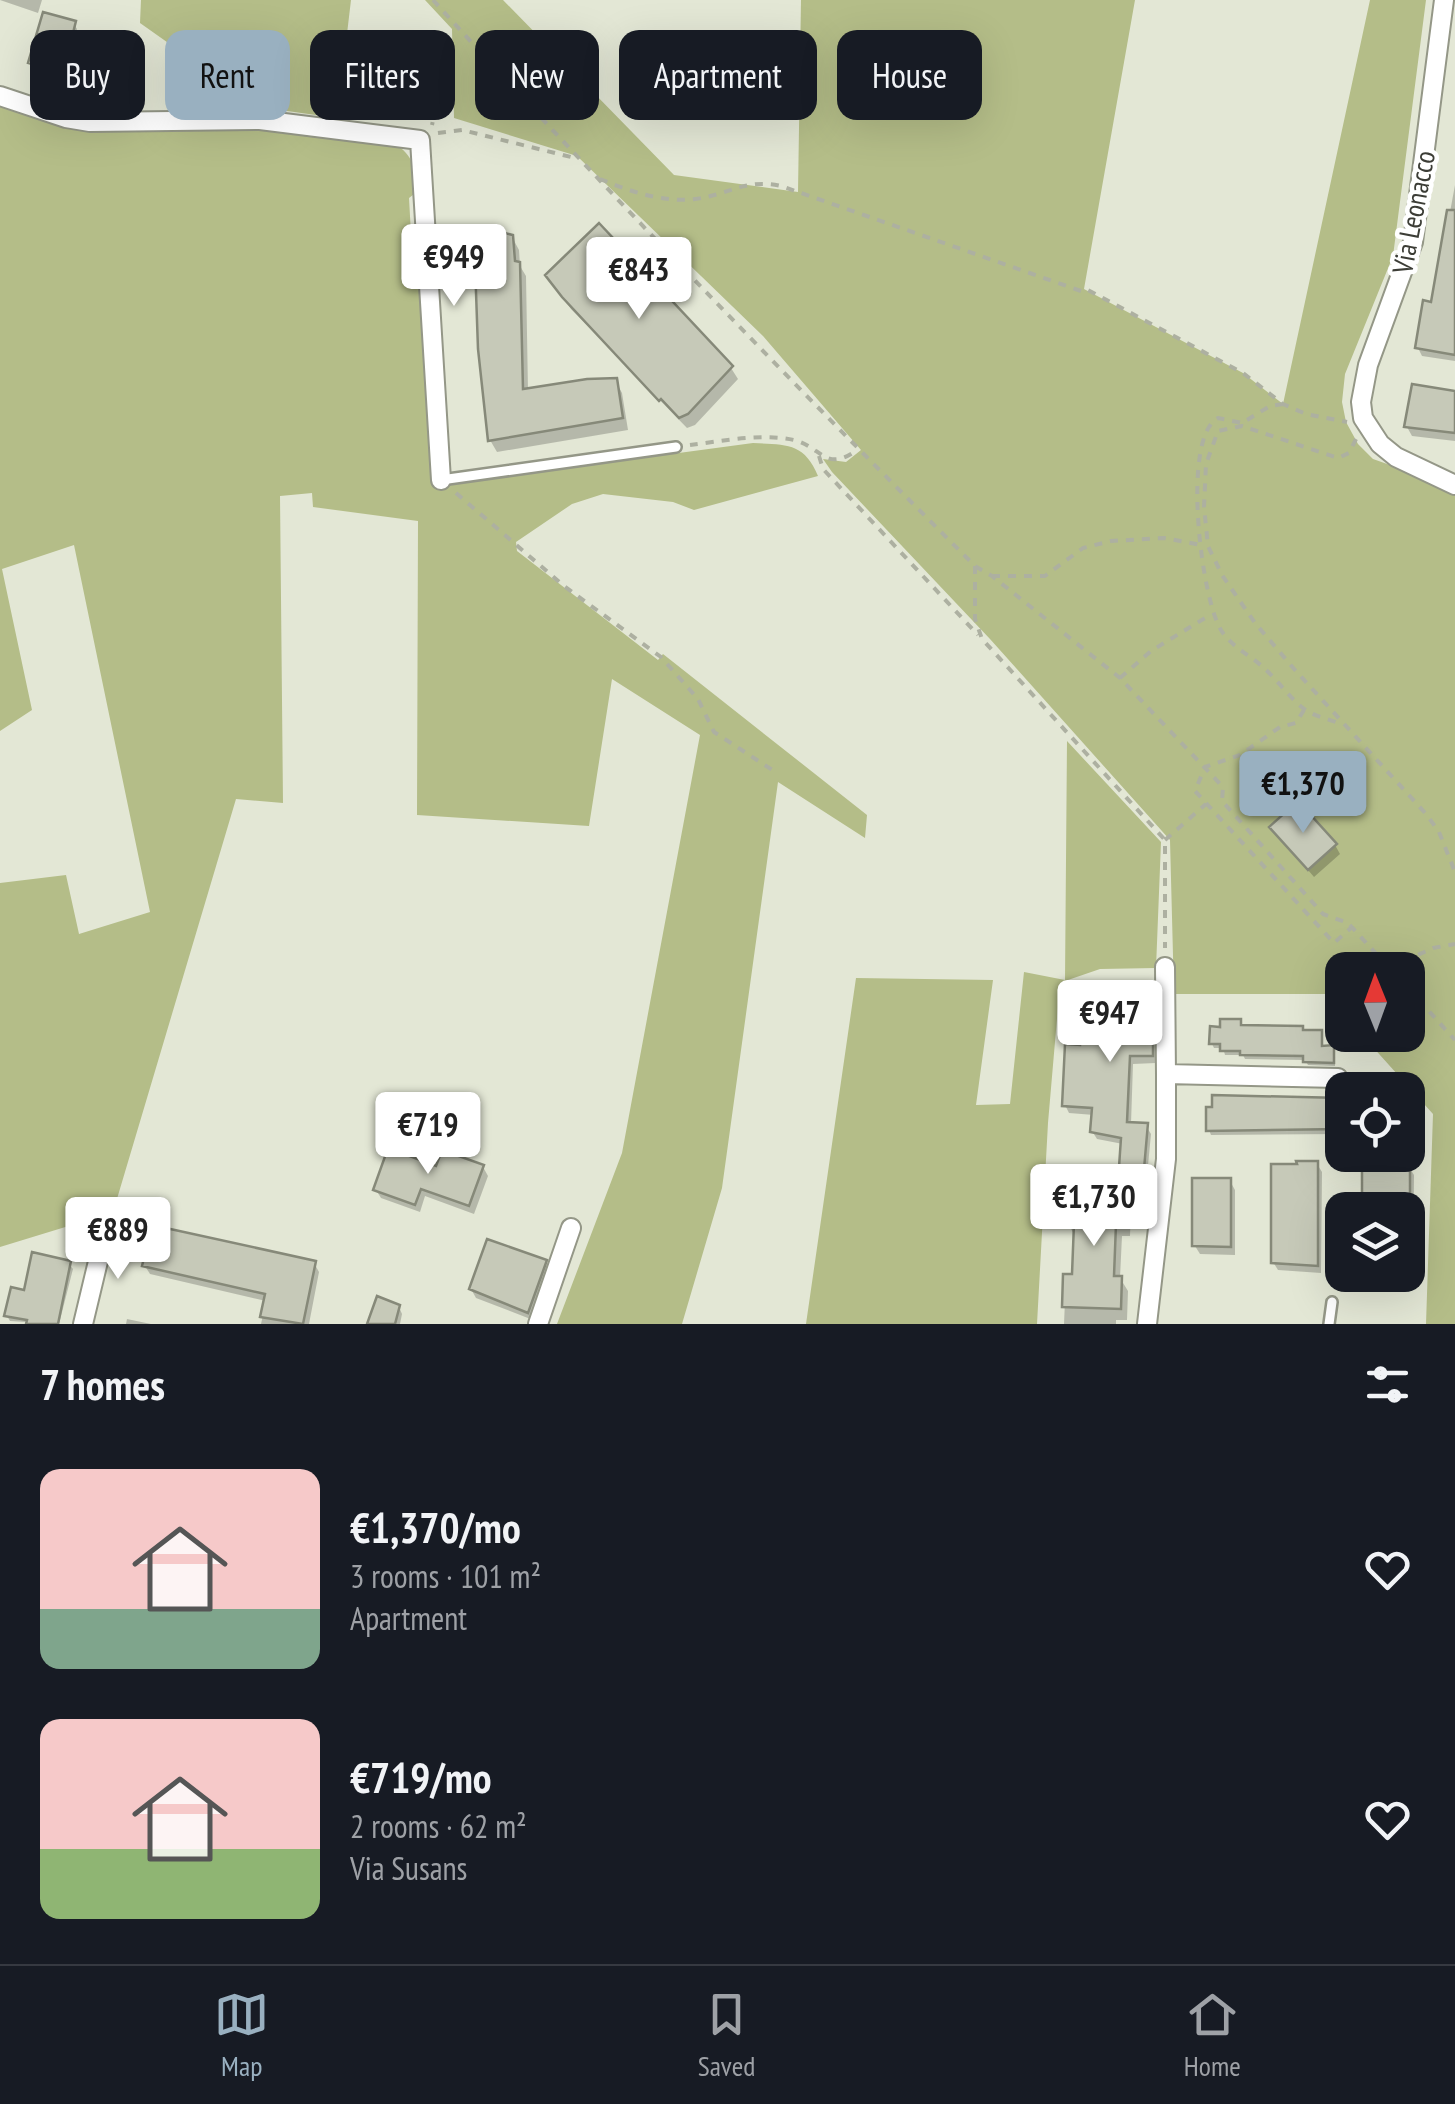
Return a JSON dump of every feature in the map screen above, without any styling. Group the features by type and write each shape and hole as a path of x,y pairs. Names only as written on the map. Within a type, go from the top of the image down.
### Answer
{"street":[{"name":"Via Leonacco","path":"1354,420 1368,365 1413,242 1444,0"},
{"path":"0,96 90,122 260,120 420,140 441,480"},
{"path":"1354,420 1396,457 1455,486"},
{"path":"1147,1324 1166,1160 1164,967"},
{"path":"1166,1074 1325,1078"},
{"path":"83,1324 106,1228"},
{"path":"538,1324 571,1228"}],"lane":[{"path":"441,480 676,447"},
{"path":"1330,1324 1332,1302"}],"path":[{"path":"432,0 576,158 859,450 974,566 992,576 1120,678 1223,787 1222,801 1323,914 1352,927 1375,952"},
{"path":"420,140 433,120"},
{"path":"420,140 440,132 462,130 576,158"},
{"path":"596,178 634,193 691,200 742,184 781,186 1086,289 1243,372 1283,404 1306,414 1354,420"},
{"path":"1283,404 1270,406 1242,423 1218,418 1206,428 1198,475 1201,545 1212,613 1237,649 1263,666 1304,710 1343,724"},
{"path":"1198,475 1218,430 1242,426 1330,456 1344,457 1349,453"},
{"path":"676,447 736,440 794,440 819,456 844,459 859,450"},
{"path":"1210,445 1204,480 1208,546 1222,575 1255,623 1439,832 1455,872"},
{"path":"819,456 823,468 1165,840 1164,967"},
{"path":"441,480 564,586 661,658 698,699 714,732 776,773"},
{"path":"992,576 1045,576 1082,548 1111,541 1164,538 1201,545"},
{"path":"974,566 976,619 982,639"},
{"path":"1120,678 1151,651 1212,613"},
{"path":"1304,710 1296,723 1280,727 1240,755 1205,767 1195,791 1334,943 1352,927"},
{"path":"1165,840 1206,804"},
{"path":"1425,952 1455,944"},
{"path":"1425,1007 1455,1040"}],"green space":[{"path":"141,0 351,0 347,30 310,30 310,114 290,111 290,30 165,30 165,41 140,23"},
{"path":"425,0 503,0 532,30 475,30 475,120 599,120 599,98 674,175 798,192 799,120 817,120 817,30 801,30 801,0 1135,0 1084,289 1243,373 1283,404 1370,0 1426,0 1393,256 1345,374 1342,402 1346,422 1358,444 1373,459 1455,488 1455,1324 1426,1324 1433,1114 1425,1105 1425,1072 1395,1072 1377,1052 1425,1052 1425,952 1325,952 1325,994 1174,994 1170,840 990,639 832,472 823,459 846,462 861,450 763,336 577,156 455,118 452,29"},
{"path":"0,104 30,114 30,120 49,120 68,126 260,128 394,143 401,148 412,163 418,191 409,198 411,234 420,251 442,485 753,443 793,448 807,457 818,476 694,510 673,502 603,494 572,504 516,542 517,551 658,660 663,654 867,815 865,838 778,782 722,1188 682,1324 557,1324 622,1153 700,735 612,679 589,826 417,815 418,521 313,507 312,493 280,496 283,803 236,799 111,1219 98,1217 0,1247 0,883 66,875 79,934 150,912 74,545 2,569 32,710 0,731"},
{"path":"1067,741 1161,842 1156,968 1100,969 1065,981 1058,1007 1048,1123 1037,1324 806,1324 856,978 993,980 976,1105 1010,1104 1024,972 1065,980"}],"building":[{"path":"43,12 76,21 74,30 38,30"},
{"path":"1447,210 1455,210 1455,355 1415,348 1423,300 1431,302"},
{"path":"599,223 733,366 688,414 679,418 545,275"},
{"path":"474,235 513,235 515,261 520,262 523,389 617,378 623,418 488,441 478,349"},
{"path":"1412,384 1455,391 1455,433 1404,427"},
{"path":"1298,801 1337,844 1308,870 1269,827"},
{"path":"1153,991 1153,1056 1130,1056 1127,1122 1148,1123 1144,1169 1119,1167 1121,1138 1090,1132 1092,1108 1062,1106 1065,1044 1080,1045 1080,992"},
{"path":"1220,1019 1241,1019 1241,1025 1322,1030 1322,1046 1325,1052 1334,1052 1334,1063 1303,1062 1303,1056 1220,1051 1220,1044 1209,1044 1210,1026 1220,1027"},
{"path":"1212,1095 1325,1098 1325,1129 1206,1131 1206,1107 1212,1107"},
{"path":"388,1148 436,1166 442,1150 484,1165 469,1206 421,1189 415,1205 373,1190"},
{"path":"1296,1161 1318,1161 1318,1266 1271,1263 1271,1164 1297,1164"},
{"path":"1362,1172 1410,1172 1410,1192 1362,1192"},
{"path":"1192,1178 1231,1178 1231,1247 1192,1246"},
{"path":"1066,1189 1126,1192 1125,1225 1116,1224 1114,1276 1122,1276 1121,1309 1062,1307 1063,1274 1072,1274 1074,1223 1065,1223"},
{"path":"152,1225 316,1261 303,1324 260,1317 265,1294 142,1266"},
{"path":"487,1239 547,1260 528,1313 469,1289"},
{"path":"32,1252 71,1261 58,1324 26,1324 27,1320 4,1316 11,1287 24,1290"},
{"path":"377,1296 400,1305 395,1324 367,1324"}]}
